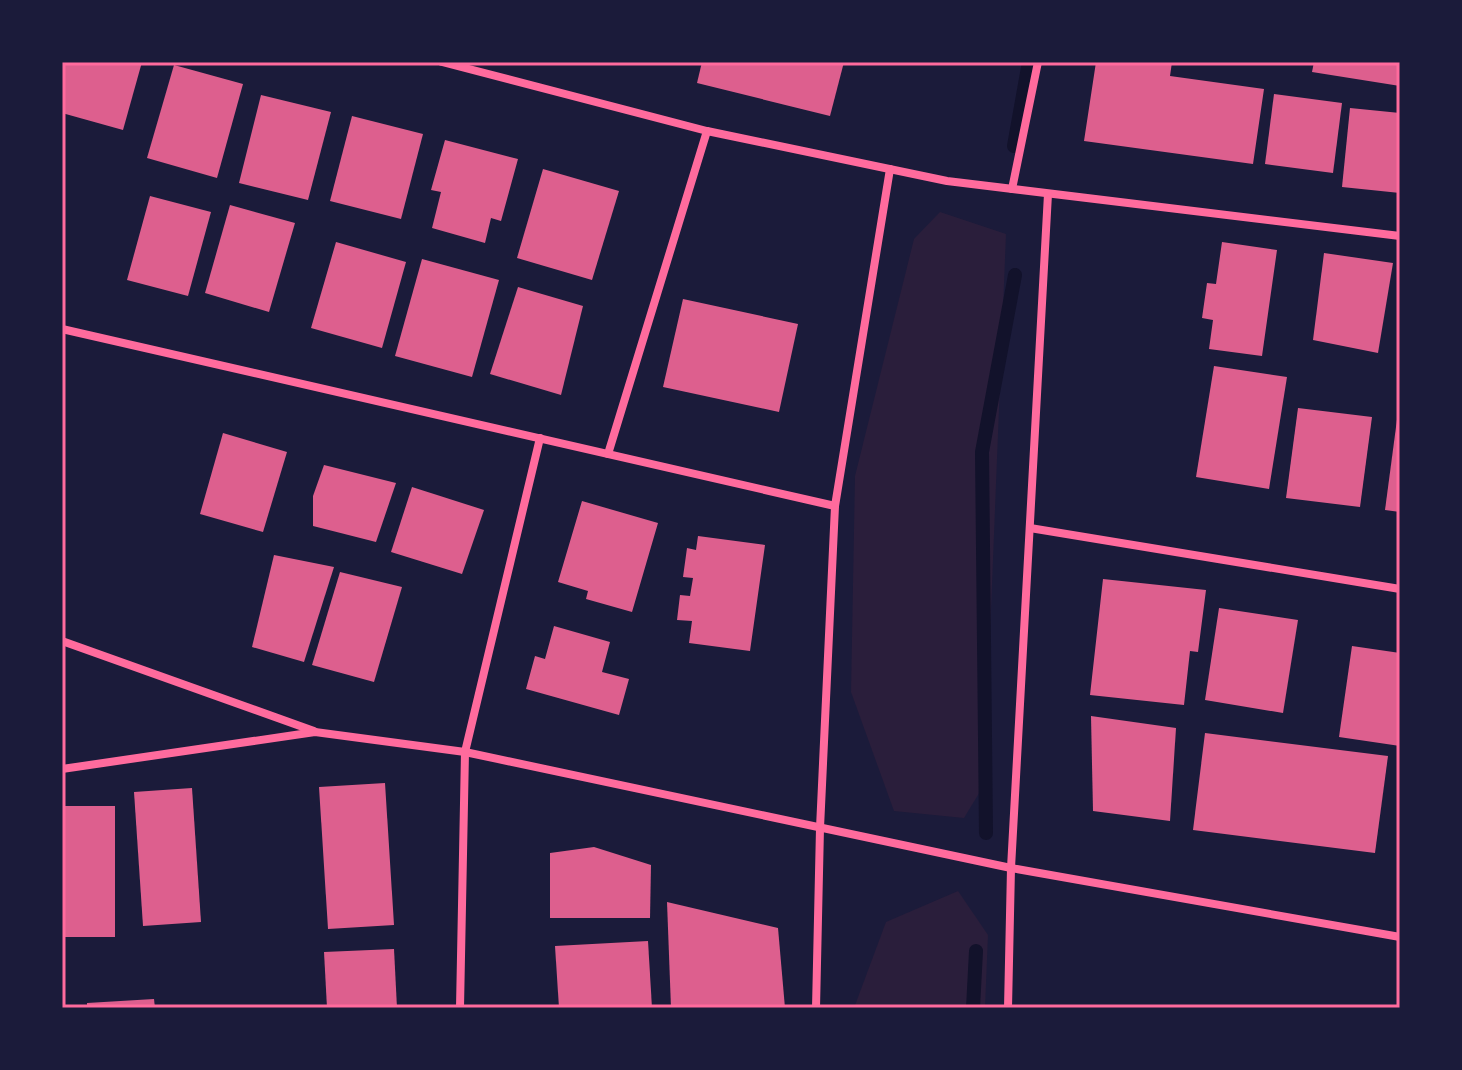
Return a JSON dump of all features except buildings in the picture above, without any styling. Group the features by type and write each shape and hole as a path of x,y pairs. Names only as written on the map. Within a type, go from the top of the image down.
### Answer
{"street":[{"path":"442,62 707,131 947,181 1400,236"},
{"path":"1012,189 1038,62"},
{"path":"608,454 707,131"},
{"path":"816,1008 820,828 835,506 890,169"},
{"path":"1008,1008 1011,868 1048,194"},
{"path":"62,329 835,506"},
{"path":"460,1008 465,752 540,438"},
{"path":"1030,528 1400,589"},
{"path":"62,641 315,732 465,752 1011,868 1400,937"},
{"path":"62,769 315,732"}],"shaded area":[{"path":"940,212 1006,234 984,785 964,818 894,811 851,692 855,476 914,239"},
{"path":"958,891 988,935 985,1008 854,1008 886,922"}],"waterway":[{"path":"1014,146 1029,62"},
{"path":"986,833 982,452 1015,275"},
{"path":"973,1008 976,951"}]}
